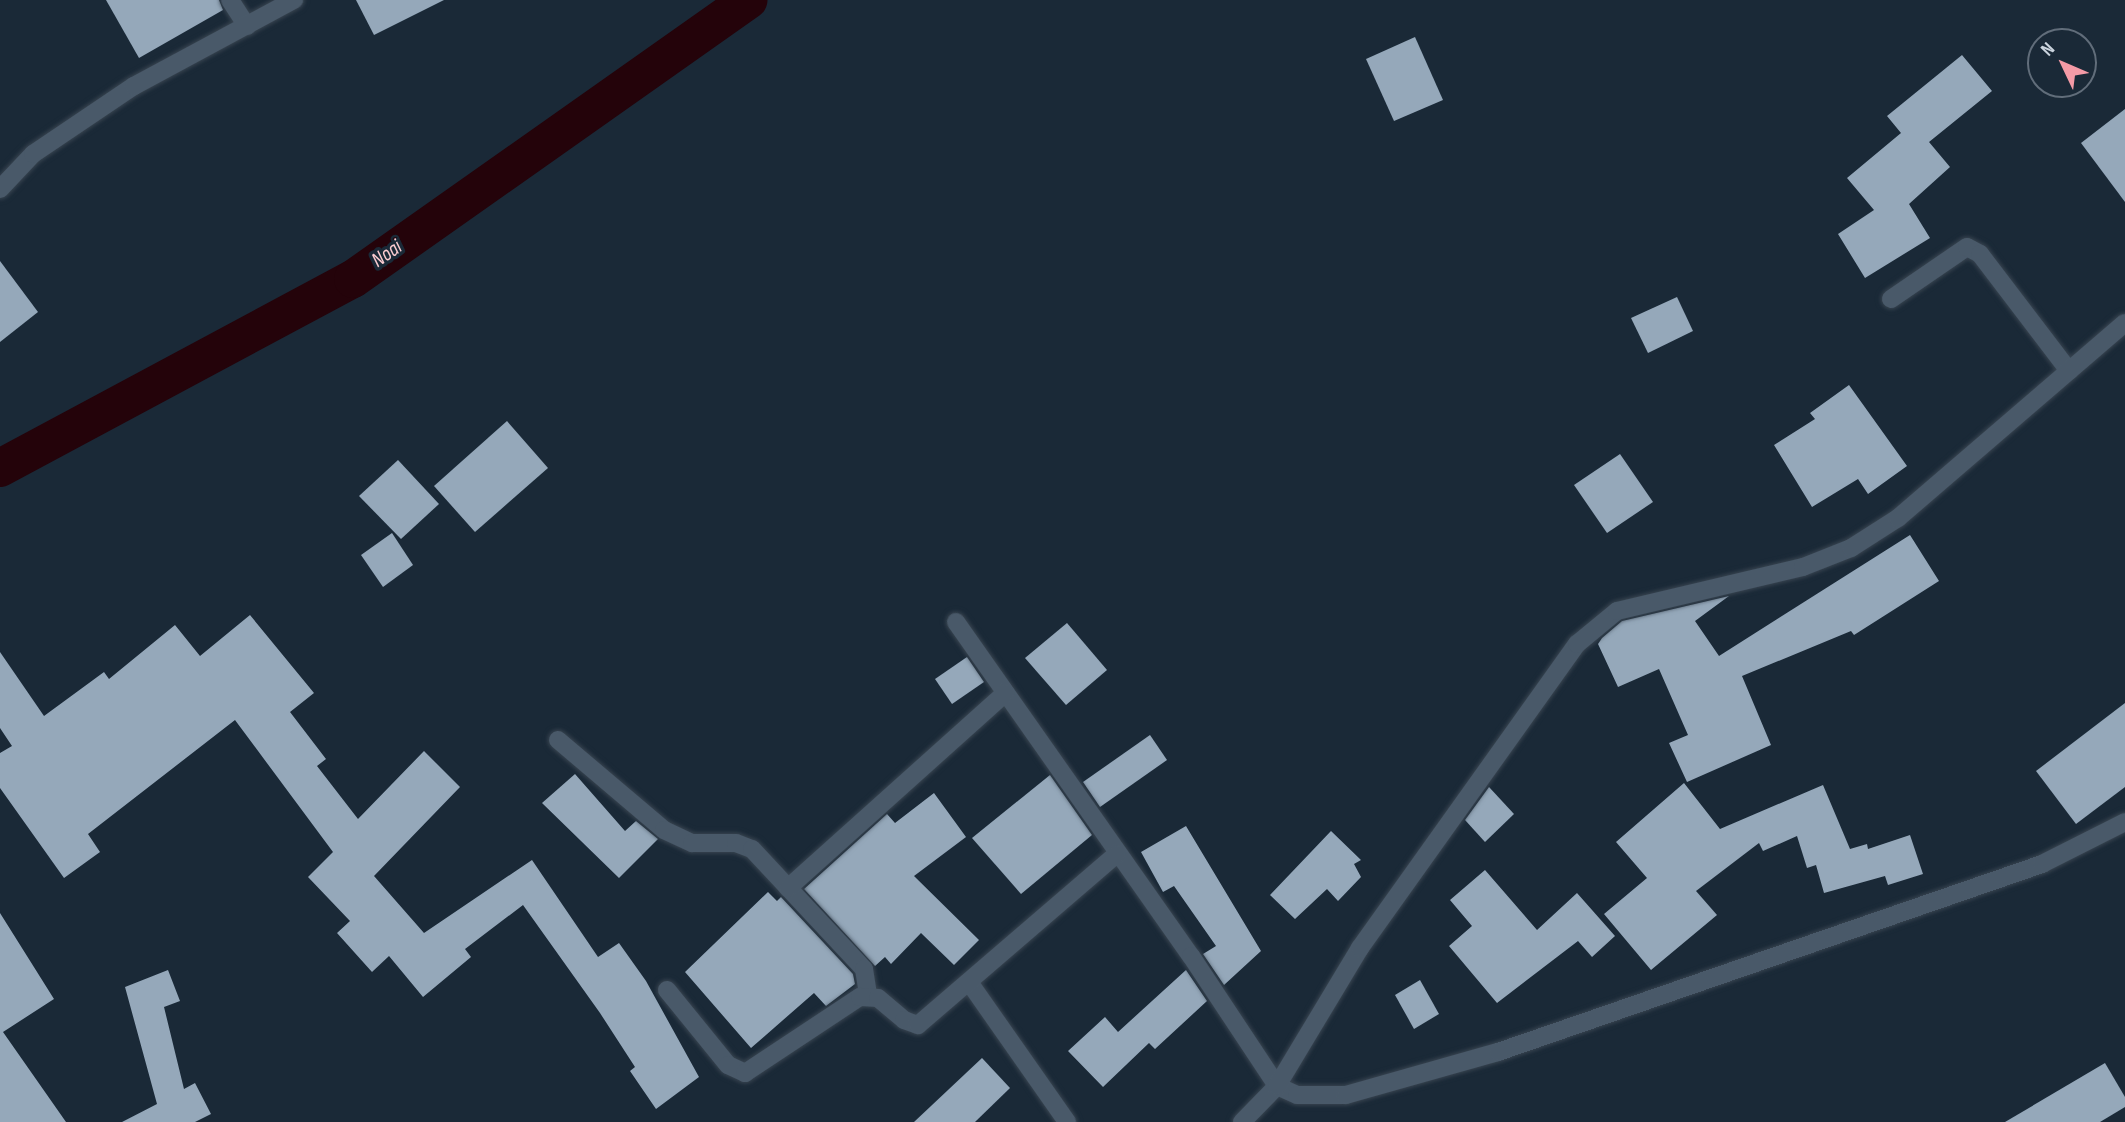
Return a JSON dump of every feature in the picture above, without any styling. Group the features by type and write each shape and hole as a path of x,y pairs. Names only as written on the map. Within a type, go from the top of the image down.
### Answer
{"street":[{"path":"230,0 247,26"},
{"path":"0,189 33,154 134,86 294,0"},
{"path":"1891,299 1967,247 1980,254 2069,371"},
{"path":"1242,1122 1277,1086 1360,948 1577,644 1617,611 1803,566 1851,548 1898,518 2125,323"},
{"path":"956,622 1277,1086 1297,1095 1346,1095 1499,1052 2042,864 2125,822"},
{"path":"788,888 1005,693"},
{"path":"558,740 664,830 692,843 736,843 752,849 863,969 868,995 918,1025 1117,854"},
{"path":"969,982 1067,1122"},
{"path":"667,990 728,1065 745,1073 868,995"}],"building":[{"path":"106,0 219,0 223,10 139,58"},
{"path":"356,0 444,0 374,35"},
{"path":"1415,37 1443,100 1394,121 1366,59"},
{"path":"1962,55 1992,91 1929,142 1950,167 1909,204 1930,238 1865,278 1838,234 1874,210 1847,178 1901,133 1887,116"},
{"path":"2125,109 2125,202 2081,143"},
{"path":"0,261 38,312 0,342"},
{"path":"1677,297 1693,331 1648,353 1631,318"},
{"path":"1849,385 1907,466 1868,494 1858,479 1812,507 1774,445 1815,419 1810,413"},
{"path":"507,421 548,468 475,532 434,486"},
{"path":"1620,454 1653,502 1607,533 1574,485"},
{"path":"398,460 439,504 401,539 359,496"},
{"path":"392,533 413,565 383,587 361,555"},
{"path":"1910,535 1939,581 1854,635 1851,631 1742,676 1771,745 1687,782 1669,743 1688,735 1659,669 1618,687 1598,644 1602,638 1622,621 1729,596 1695,621 1719,656"},
{"path":"250,615 314,693 290,712 326,759 317,766 358,819 424,751 460,787 374,876 424,933 532,860 598,957 619,943 646,981 699,1077 656,1109 630,1071 635,1067 600,1013 523,905 465,949 471,957 423,997 389,956 372,972 337,933 350,921 308,877 333,852 235,720 88,834 100,852 64,878 0,788 0,753 12,746 0,728 0,652 44,716 104,672 109,679 175,625 200,656"},
{"path":"1067,623 1107,670 1066,705 1025,658"},
{"path":"967,657 984,682 952,704 935,679"},
{"path":"2125,703 2125,787 2076,824 2036,771"},
{"path":"1150,735 1167,760 1100,807 1083,782"},
{"path":"575,774 625,831 636,821 658,839 619,878 542,803"},
{"path":"1050,775 1092,835 1021,894 972,838"},
{"path":"1684,783 1720,829 1823,785 1850,849 1867,844 1868,849 1910,835 1923,874 1888,885 1885,876 1824,893 1816,865 1807,868 1797,836 1763,851 1759,843 1696,891 1717,915 1651,970 1604,914 1647,878 1616,842"},
{"path":"1489,787 1514,814 1485,842 1465,820"},
{"path":"934,793 966,837 914,876 979,940 954,965 921,933 891,964 885,957 875,966 804,889 887,814 895,823"},
{"path":"1186,826 1261,951 1224,985 1203,954 1216,946 1174,886 1163,892 1141,852"},
{"path":"1331,831 1361,860 1354,864 1361,877 1338,901 1327,889 1295,919 1270,895"},
{"path":"1485,870 1537,930 1577,893 1615,936 1592,957 1578,941 1497,1003 1449,946 1472,926 1450,900"},
{"path":"768,892 777,901 781,897 853,974 855,984 826,1006 814,993 751,1048 685,972"},
{"path":"0,913 54,999 3,1032 66,1122 0,1122"},
{"path":"168,970 180,1001 164,1007 184,1089 195,1083 211,1114 195,1122 122,1122 157,1104 125,987"},
{"path":"1186,970 1207,1001 1155,1049 1149,1043 1103,1087 1068,1051 1105,1017 1118,1032"},
{"path":"1420,980 1439,1014 1414,1029 1395,995"},
{"path":"982,1058 1010,1088 975,1122 914,1122"},
{"path":"2105,1063 2125,1097 2125,1107 2100,1122 2005,1122"}],"waterway":[{"name":"Noai","path":"0,468 353,279 749,0"}]}
